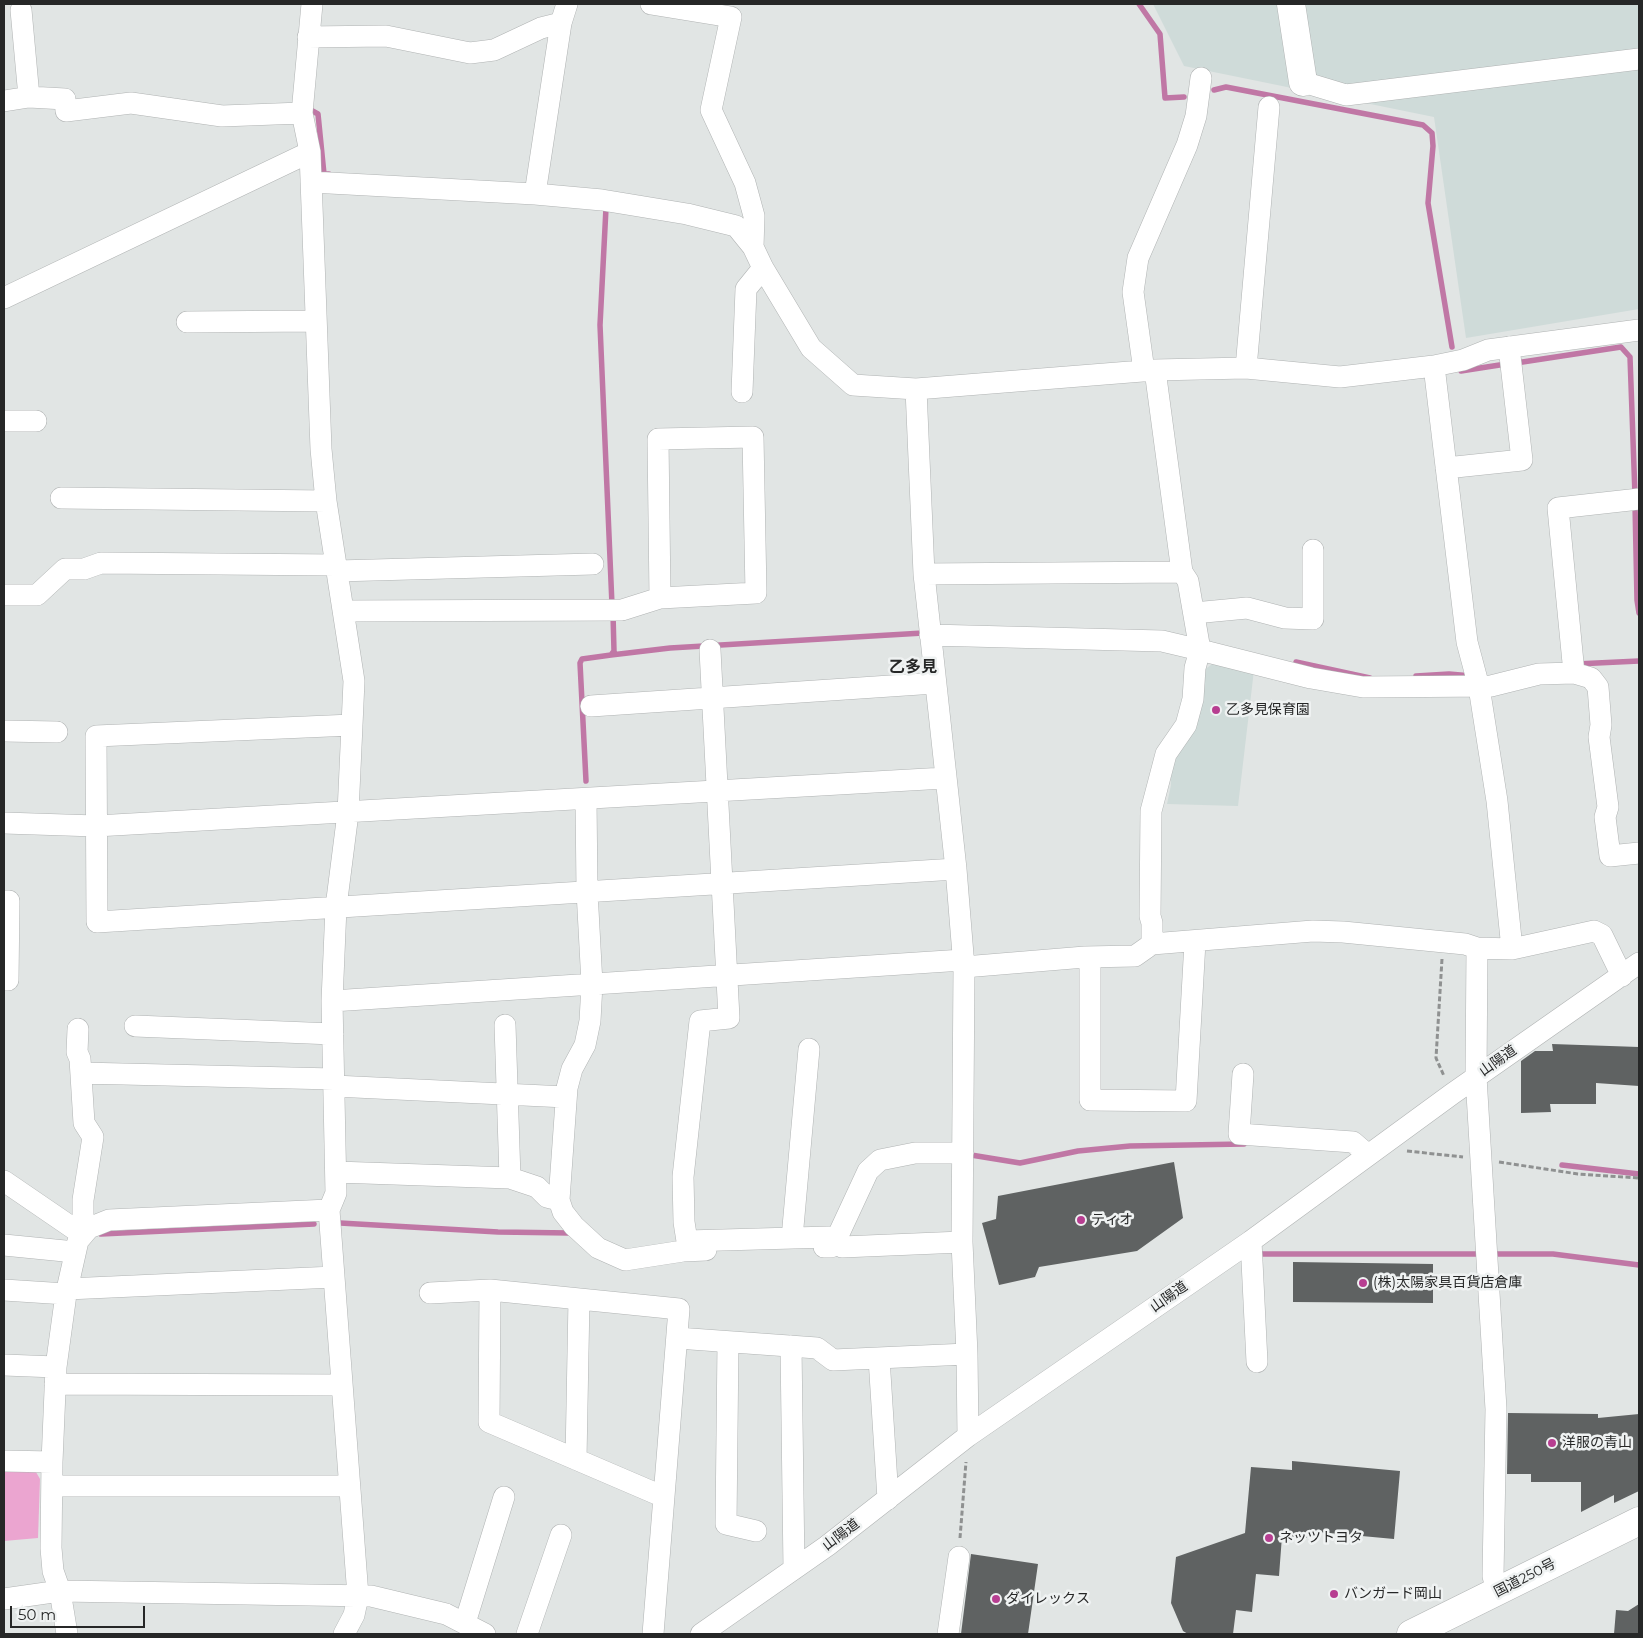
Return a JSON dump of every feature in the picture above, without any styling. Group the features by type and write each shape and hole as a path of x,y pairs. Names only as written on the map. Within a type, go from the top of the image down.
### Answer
{"main road":[{"path":"1291,4 1303,82"},
{"name":"国道250号","path":"1412,1634 1639,1520"}],"street":[{"path":"312,4 302,109 310,152 320,439 326,501 354,681 348,813 336,907 332,1001 336,1193 329,1210 348,1486 358,1596 354,1616 344,1634"},
{"path":"662,5 731,17 711,110 745,183 754,216 753,247"},
{"path":"15,8 34,97"},
{"path":"308,37 386,36 470,53 494,50 541,28 564,14"},
{"path":"535,190 564,14"},
{"path":"1303,82 1346,95 1639,59"},
{"path":"1152,944 1150,916 1151,812 1166,754 1186,725 1193,699 1195,668 1200,650 1188,581 1182,572 1150,370 1134,292 1138,258 1187,145 1196,116 1201,78"},
{"path":"4,101 34,97 65,99 66,111 131,103 222,116 302,109"},
{"path":"1246,368 1268,107"},
{"path":"4,298 310,152"},
{"path":"311,182 535,190 687,214 736,226 753,247 763,268 811,348 853,385 916,390 1150,370 1246,368 1340,377 1434,366 1463,360 1488,350 1510,358 1639,330"},
{"path":"742,392 746,290 763,268"},
{"path":"187,322 315,321"},
{"path":"1446,468 1522,460 1510,358"},
{"path":"1434,366 1467,642 1477,679 1497,801 1512,949"},
{"path":"916,390 924,574 956,869 963,964 962,1242 967,1354 968,1436"},
{"path":"4,421 36,421"},
{"path":"343,611 613,610 660,598 756,593 752,437 658,439 660,598"},
{"path":"61,498 326,501"},
{"path":"1573,666 1558,508 1632,499"},
{"path":"1194,613 1246,608 1285,618 1313,619 1313,550"},
{"path":"4,595 37,595 65,569 84,569 101,563 336,568 593,564"},
{"path":"924,574 1182,572"},
{"path":"930,635 1162,641 1311,678 1363,687 1477,679 1491,686 1573,666 1591,678 1598,687 1601,725 1599,737 1608,807 1605,817 1610,856 1639,853"},
{"path":"710,650 729,1018 700,1021 683,1177 684,1222 687,1241 829,1237 842,1248 962,1242"},
{"path":"591,706 935,683"},
{"path":"352,725 96,736 97,922 956,869"},
{"path":"4,731 57,732"},
{"path":"4,823 96,826 945,778"},
{"path":"586,799 587,891 592,984 590,1021 585,1045 572,1069 566,1096 559,1200 564,1212 574,1226 598,1248 625,1260 683,1250 831,1247 868,1171 880,1160 916,1152 963,1153"},
{"path":"4,900 10,901 8,980 4,980"},
{"path":"332,1001 728,976 1090,956 1135,956 1152,944 1313,931 1343,932 1443,944 1465,944 1477,948 1512,949 1594,931 1602,935 1622,976"},
{"path":"1090,956 1090,1100 1186,1101 1195,942"},
{"path":"1477,948 1476,1077 1496,1410 1493,1576 1497,1592"},
{"name":"山陽道","path":"701,1634 794,1569 968,1436 1251,1241 1372,1151 1639,963"},
{"path":"505,1025 510,1178"},
{"path":"135,1026 333,1034"},
{"path":"67,1634 60,1592 53,1571 51,1548 52,1462 55,1376 67,1291 79,1244 83,1200 93,1138 84,1123 80,1059 77,1052 78,1029"},
{"path":"792,1238 809,1049"},
{"path":"81,1074 334,1083 566,1096"},
{"path":"1243,1074 1239,1134 1353,1142 1372,1151"},
{"path":"336,1172 510,1178 536,1187 547,1197 559,1200"},
{"path":"4,1181 79,1244"},
{"path":"79,1244 89,1228 109,1220 329,1210"},
{"path":"1251,1241 1257,1362"},
{"path":"4,1245 79,1244"},
{"path":"4,1290 67,1291 334,1277"},
{"path":"490,1290 489,1422 664,1497"},
{"path":"430,1293 490,1290 679,1308 652,1634"},
{"path":"576,1459 579,1299"},
{"path":"677,1338 817,1348 833,1360 967,1354"},
{"path":"728,1342 726,1524 756,1531"},
{"path":"791,1346 794,1569"},
{"path":"879,1358 888,1499"},
{"path":"4,1366 55,1376 341,1385"},
{"path":"4,1461 52,1462"},
{"path":"52,1486 348,1486"},
{"path":"465,1623 504,1497"},
{"path":"526,1634 561,1535"},
{"path":"948,1634 959,1557"},
{"path":"4,1599 60,1592 371,1596 446,1614 485,1634"}],"path":[{"path":"1443,944 1436,1058 1452,1094"},
{"path":"1372,1151 1481,1159 1578,1174 1639,1178"},
{"path":"959,1557 968,1436"}],"shaded area":[{"path":"1153,4 1639,4 1639,309 1466,338 1434,117 1184,66"},
{"path":"1212,664 1254,670 1238,806 1167,804 1171,785 1170,765 1202,672"},
{"path":"4,1470 36,1472 40,1479 38,1538 4,1541"}],"building":[{"path":"1552,1044 1639,1047 1639,1086 1596,1083 1596,1104 1550,1104 1551,1112 1521,1113 1521,1061 1535,1051 1553,1051"},
{"path":"1174,1162 1183,1218 1137,1251 1039,1267 1035,1277 999,1285 982,1223 996,1219 998,1196"},
{"path":"1293,1262 1433,1264 1433,1303 1293,1302"},
{"name":"洋服の青山","path":"1508,1413 1598,1414 1598,1418 1639,1414 1639,1491 1614,1503 1614,1495 1581,1512 1581,1482 1531,1482 1531,1474 1507,1474"},
{"path":"1292,1461 1400,1471 1394,1539 1308,1531 1307,1538 1282,1536 1279,1576 1256,1574 1252,1612 1236,1610 1233,1634 1188,1634 1183,1631 1171,1603 1176,1557 1245,1533 1251,1467 1292,1470"},
{"name":"ダイレックス","path":"971,1554 1038,1564 1028,1634 961,1634"},
{"path":"1639,1604 1639,1634 1614,1634 1616,1610 1628,1611"}],"waterway":[{"path":"1139,4 1160,34 1165,98 1184,97"},
{"path":"1214,90 1226,87 1423,125 1432,133 1433,146 1428,203 1452,347"},
{"path":"307,108 318,114 324,174 329,174"},
{"path":"606,208 600,325 612,605"},
{"path":"1516,363 1621,347 1630,357 1635,495"},
{"path":"1461,371 1506,364"},
{"path":"1635,504 1637,600 1639,613"},
{"path":"586,781 580,663 582,659 611,655 614,651 613,614"},
{"path":"611,655 670,648 923,633"},
{"path":"1576,664 1639,661"},
{"path":"1296,662 1370,678"},
{"path":"1416,676 1449,674 1472,676"},
{"path":"971,1155 1020,1163 1078,1151 1130,1146 1244,1144"},
{"path":"1562,1165 1639,1174"},
{"path":"340,1223 498,1232 570,1233"},
{"path":"101,1234 314,1224"},
{"path":"1262,1254 1482,1254"},
{"path":"1492,1254 1553,1254 1639,1265"}],"place":[{"name":"乙多見保育園","path":"1216,710"},
{"name":"ティオ","path":"1081,1220"},
{"name":"(株)太陽家具百貨店倉庫","path":"1363,1283"},
{"name":"洋服の青山","path":"1552,1443"},
{"name":"ネッツトヨタ","path":"1269,1538"},
{"name":"バンガード岡山","path":"1334,1594"},
{"name":"ダイレックス","path":"996,1599"}],"district":[{"name":"乙多見","path":"913,667"}]}
